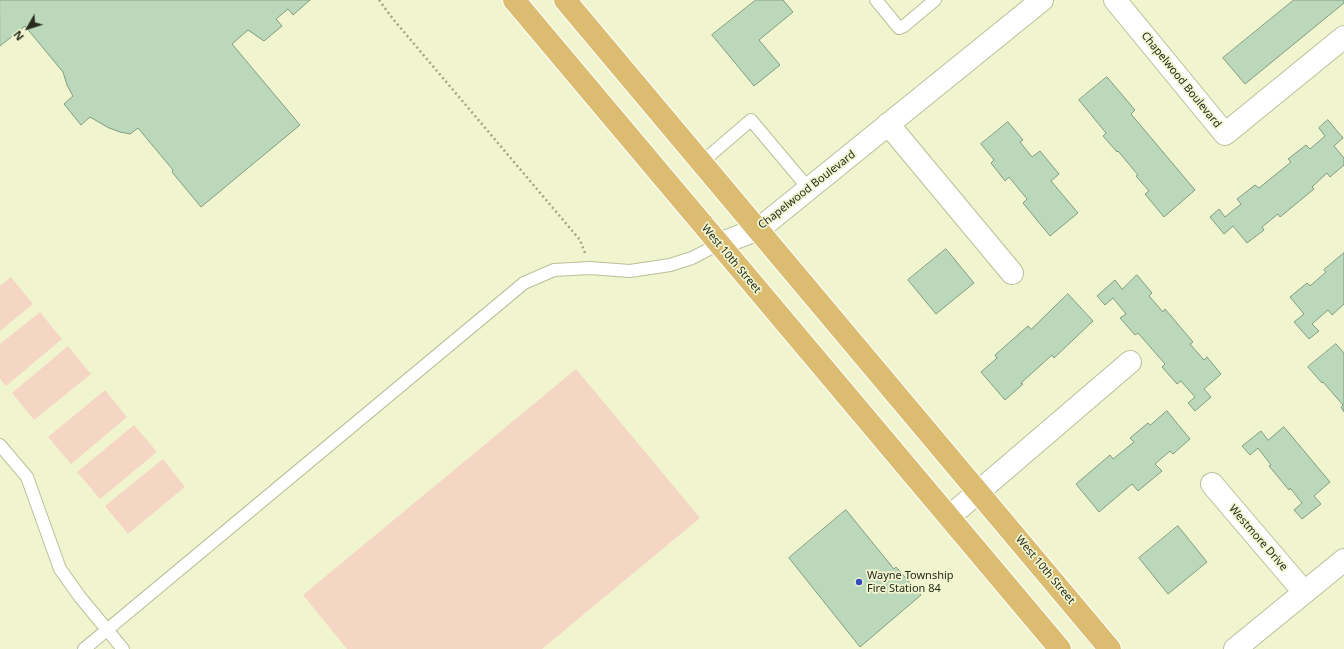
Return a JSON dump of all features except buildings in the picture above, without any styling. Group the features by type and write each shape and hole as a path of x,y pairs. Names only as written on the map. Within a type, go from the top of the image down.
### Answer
{"main road":[{"name":"West 10th Street","path":"514,0 1060,649"},
{"name":"West 10th Street","path":"565,0 1110,649"}],"street":[{"name":"Chapelwood Boulevard","path":"719,244 758,229 1042,0"},
{"name":"Chapelwood Boulevard","path":"1115,0 1225,134 1344,37"},
{"path":"888,124 1012,273"},
{"path":"949,517 1130,362"},
{"name":"Westmore Drive","path":"1212,484 1304,592"},
{"path":"1235,649 1344,560"}],"lane":[{"path":"876,0 900,28 935,0"},
{"path":"702,162 751,120 809,188"},
{"path":"84,649 524,283 554,270 590,268 630,271 670,266 692,258 719,244"},
{"path":"0,446 26,477 60,570 123,649"}],"path":[{"path":"379,0 392,19 580,240 590,268"}],"shaded area":[{"path":"11,277 33,304 0,331 0,286"},
{"path":"40,312 62,339 6,386 0,379 0,344"},
{"path":"68,346 91,374 34,420 12,393"},
{"path":"576,369 700,518 542,649 347,649 303,595"},
{"path":"105,390 127,417 71,464 48,437"},
{"path":"134,425 157,452 100,499 77,472"},
{"path":"163,459 185,487 128,534 105,506"}],"place":[{"name":"Wayne Township Fire Station 84","path":"859,582"}]}
